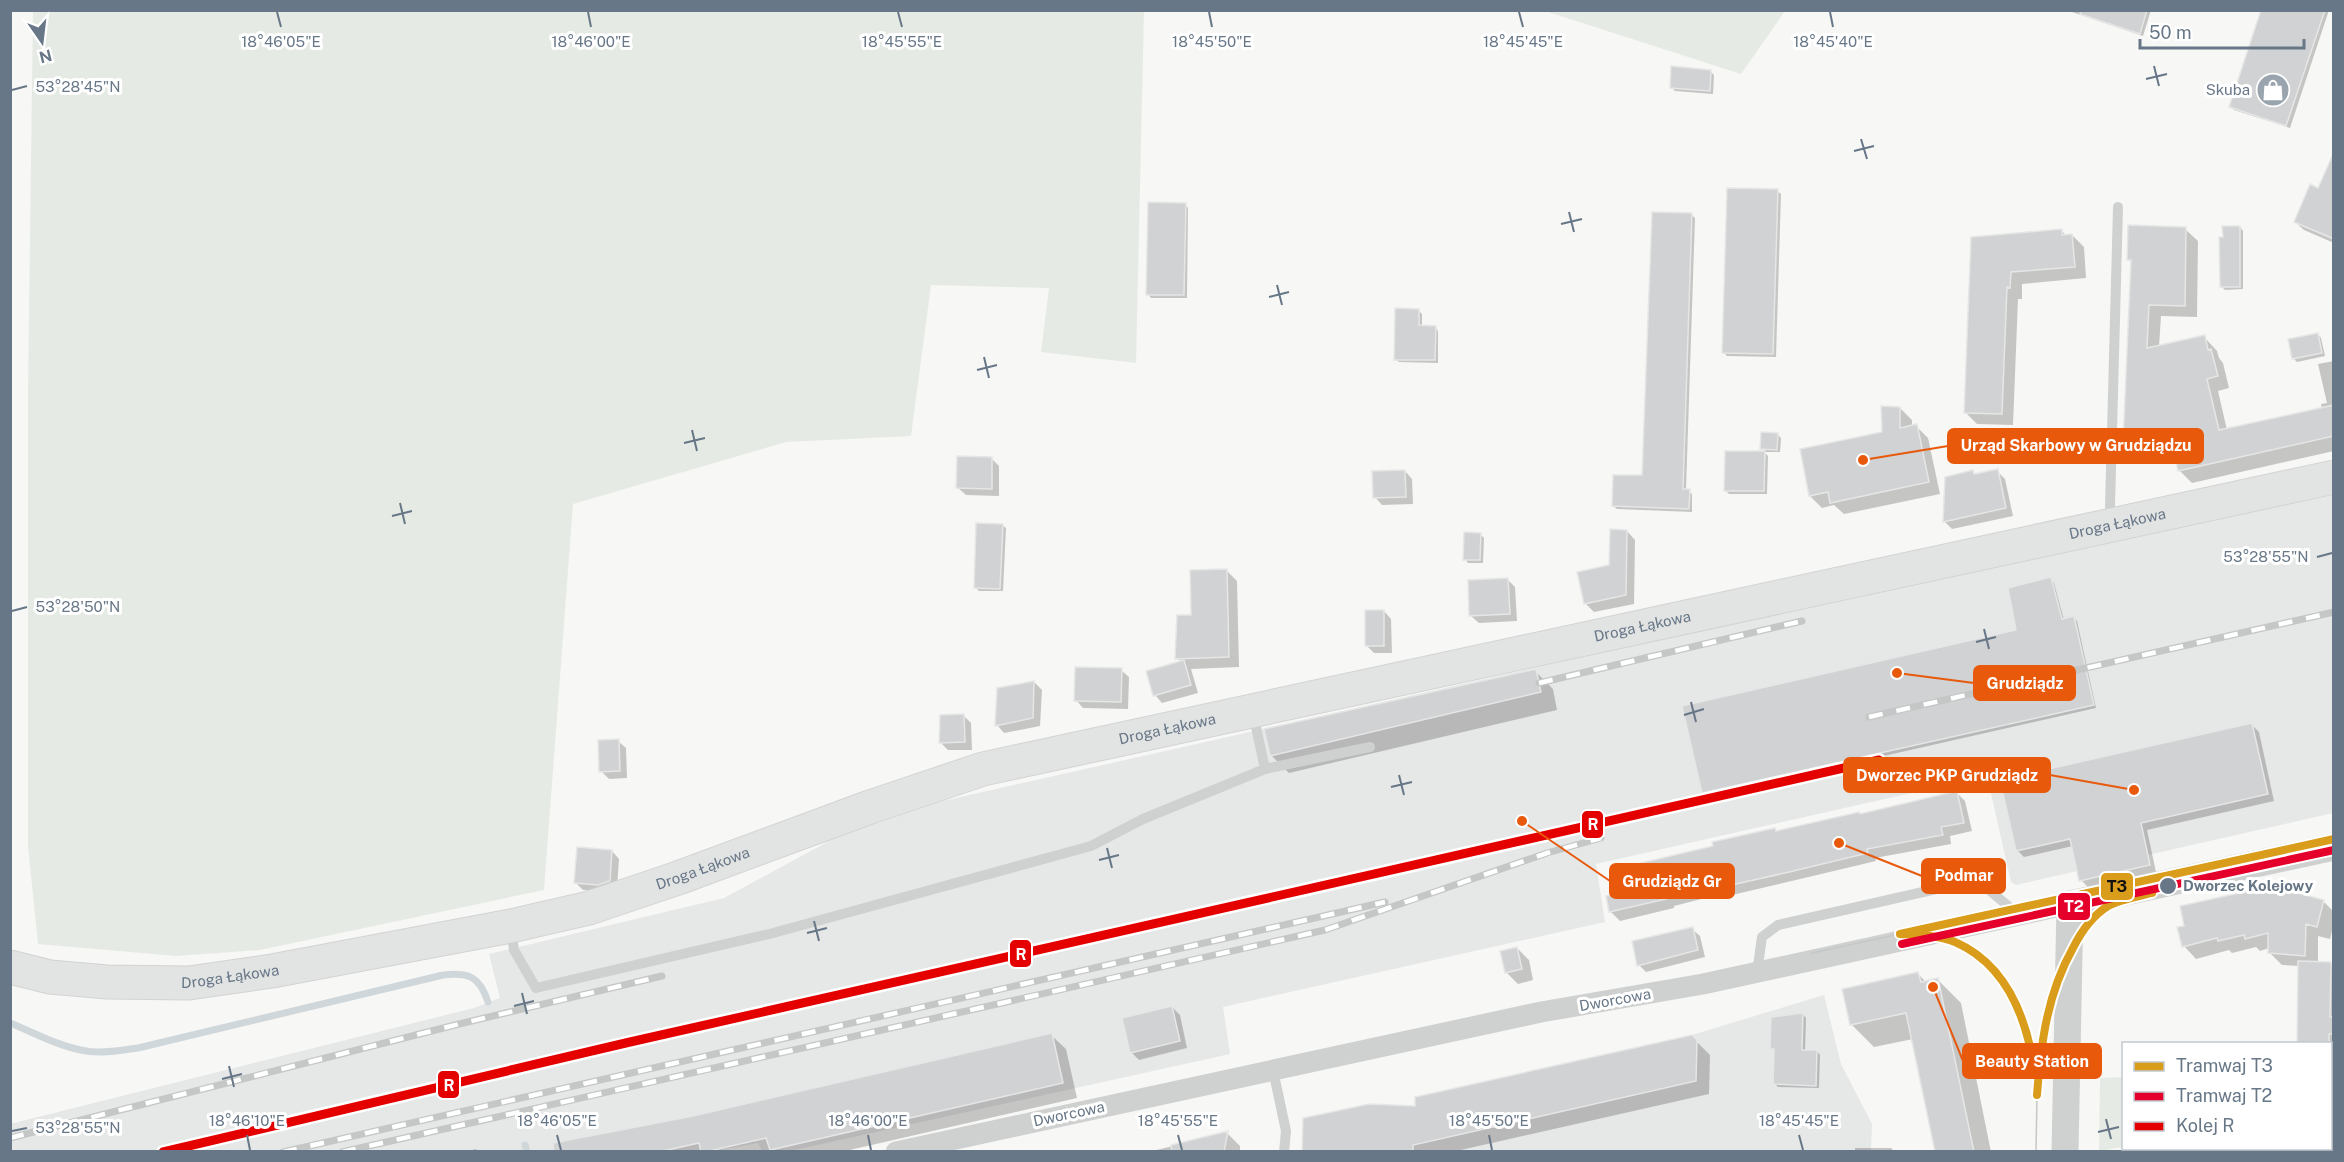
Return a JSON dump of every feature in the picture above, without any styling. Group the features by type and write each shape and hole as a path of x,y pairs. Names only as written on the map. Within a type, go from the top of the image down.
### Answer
{"main road":[{"name":"Droga Łąkowa","path":"10,967 50,977 107,982 189,983 272,971 511,926 589,908 983,769 2334,477"}],"street":[{"name":"Dworcowa","path":"896,1152 1541,1012 1757,973 2334,847"},
{"path":"2065,1152 2070,904"}],"lane":[{"path":"2115,524 2110,506 2118,207"},
{"path":"1253,711 1265,769"},
{"path":"511,926 514,950 536,988 772,933 1091,846 1143,819 1265,769 1370,747"},
{"path":"1757,973 1762,937 1778,926 1915,893 1967,882 1982,884 2020,916"},
{"path":"1273,1070 1286,1131 1284,1152"}],"shaded area":[{"path":"33,11 1144,11 1136,363 1041,352 1049,288 931,285 911,436 786,442 573,504 544,890 260,950 176,956 38,944 28,846 28,390"},
{"path":"1545,11 1785,11 1741,74"},
{"path":"2333,494 2333,813 2016,885 2011,882 1987,776 1596,864 1605,922 1223,1007 1230,1054 790,1151 762,1151 758,1143 709,1152 11,1152 10,1124 474,1008 500,998 489,954 724,898 842,834 934,803 1663,639 1847,600 2128,535"},
{"path":"1824,995 1841,1064 1872,1124 1871,1151 1413,1152 1415,1097 1692,1035"},
{"path":"2122,1077 2122,1147 2099,1151 2100,1078"}],"building":[{"path":"2081,10 2147,10 2140,34 2080,14"},
{"path":"2261,10 2325,10 2286,126 2229,107"},
{"path":"1671,66 1711,70 1710,91 1670,88"},
{"path":"2334,152 2334,239 2294,222 2310,184 2318,188"},
{"path":"1727,188 1778,189 1773,354 1722,353"},
{"path":"1148,202 1186,203 1184,295 1146,295"},
{"path":"1652,212 1692,213 1683,489 1690,489 1689,509 1612,506 1613,475 1642,475"},
{"path":"2128,225 2186,227 2185,306 2149,305 2147,348 2205,335 2218,376 2207,379 2219,430 2334,405 2334,436 2178,471 2169,445 2123,443 2131,260 2127,260"},
{"path":"2222,226 2240,226 2240,287 2220,287 2219,237 2223,237"},
{"path":"2062,229 2062,235 2072,234 2075,267 2011,272 2010,288 2007,287 2002,414 1964,413 1971,237"},
{"path":"1395,308 1419,309 1419,325 1436,326 1435,360 1394,360"},
{"path":"2318,333 2322,353 2292,359 2288,339"},
{"path":"1881,406 1900,407 1900,428 1917,424 1929,482 1830,503 1828,492 1809,496 1800,449 1882,432"},
{"path":"1761,432 1778,433 1777,450 1760,449"},
{"path":"1725,451 1765,451 1764,491 1724,491"},
{"path":"957,456 992,457 992,489 956,488"},
{"path":"1998,469 2006,508 1943,522 1945,477 1973,470 1974,474"},
{"path":"1405,470 1406,497 1373,498 1372,471"},
{"path":"976,523 1003,524 1000,589 974,588"},
{"path":"1610,529 1627,530 1626,595 1584,604 1577,572 1609,565"},
{"path":"1464,532 1481,533 1480,560 1463,560"},
{"path":"1227,569 1229,657 1175,659 1177,615 1191,615 1190,570"},
{"path":"2051,577 2062,619 2074,616 2094,705 1702,793 1682,706 2016,630 2008,588"},
{"path":"1508,578 1510,614 1469,616 1468,580"},
{"path":"1365,610 1384,610 1384,646 1365,646"},
{"path":"1184,660 1191,685 1153,696 1146,671"},
{"path":"1075,667 1122,668 1121,702 1074,701"},
{"path":"1536,669 1541,692 1270,756 1264,729"},
{"path":"1034,681 1033,718 995,726 997,688"},
{"path":"964,714 965,742 939,743 940,715"},
{"path":"2252,723 2268,794 2141,823 2150,865 2079,881 2070,839 2016,851 2000,780"},
{"path":"619,739 620,771 599,772 598,740"},
{"path":"1957,791 1964,823 1941,827 1943,835 1867,849 1868,853 1722,887 1721,883 1609,912 1606,896 1616,894 1611,870 1713,846 1712,842 1775,828 1776,831 1859,812 1860,814"},
{"path":"577,847 612,850 610,881 598,885 574,883"},
{"path":"2271,886 2324,900 2317,927 2306,924 2305,956 2268,953 2268,933 2245,939 2244,935 2218,941 2217,938 2182,947 2177,927 2184,926 2180,906"},
{"path":"1693,927 1698,950 1637,966 1632,941"},
{"path":"1517,947 1522,969 1505,973 1500,951"},
{"path":"2298,961 2331,962 2330,1017 2334,1017 2334,1034 2329,1034 2329,1042 2297,1042"},
{"path":"1918,972 1921,982 1938,978 1974,1152 1935,1152 1906,1013 1850,1025 1842,989"},
{"path":"1172,1006 1180,1041 1130,1053 1122,1018"},
{"path":"1803,1013 1802,1050 1817,1050 1816,1086 1773,1084 1774,1049 1770,1049 1771,1017"},
{"path":"1052,1033 1063,1083 770,1150 766,1138 705,1152 701,1152 699,1143 659,1152 554,1152 553,1143 693,1116"},
{"path":"1692,1035 1697,1040 1696,1081 1413,1145 1413,1152 1302,1152 1303,1118 1369,1104 1415,1106 1415,1097"},
{"path":"1228,1131 1224,1152 1172,1152 1171,1145"}],"waterway":[{"path":"10,1023 67,1046 92,1052 106,1052 138,1048 443,975 460,974 472,978 481,987 488,1002"},
{"path":"525,1145 527,1152"}],"tram line":[{"name":"T3","path":"1900,934 2334,839"},
{"name":"T2","path":"1902,944 2334,850"},
{"name":"T3","path":"2037,1095 2043,1038 2051,1001 2064,965 2076,942 2092,919 2108,906 2152,893"},
{"path":"1812,953 1900,934"},
{"name":"T3","path":"1900,934 1942,938 1955,942 1973,952 1989,965 2002,980 2021,1016 2035,1075"},
{"path":"2036,1152 2037,1095"}],"railway":[{"path":"1869,717 2334,612"},
{"path":"1539,683 1802,621"},
{"path":"342,1152 1325,930 1547,853 1601,838"},
{"path":"283,1152 1385,902"},
{"path":"10,1138 459,1024 662,976"}],"rail line":[{"name":"R","path":"163,1152 630,1042 1879,760"}],"place":[{"name":"Skuba","path":"2273,90"},
{"name":"Urząd Skarbowy w Grudziądzu","path":"1863,460"},
{"name":"Grudziądz","path":"1897,673"},
{"name":"Dworzec PKP Grudziądz","path":"2134,790"},
{"name":"Grudziądz Gr","path":"1522,821"},
{"name":"Podmar","path":"1839,843"},
{"name":"Dworzec Kolejowy","path":"2168,886"},
{"name":"Beauty Station","path":"1933,987"}]}
